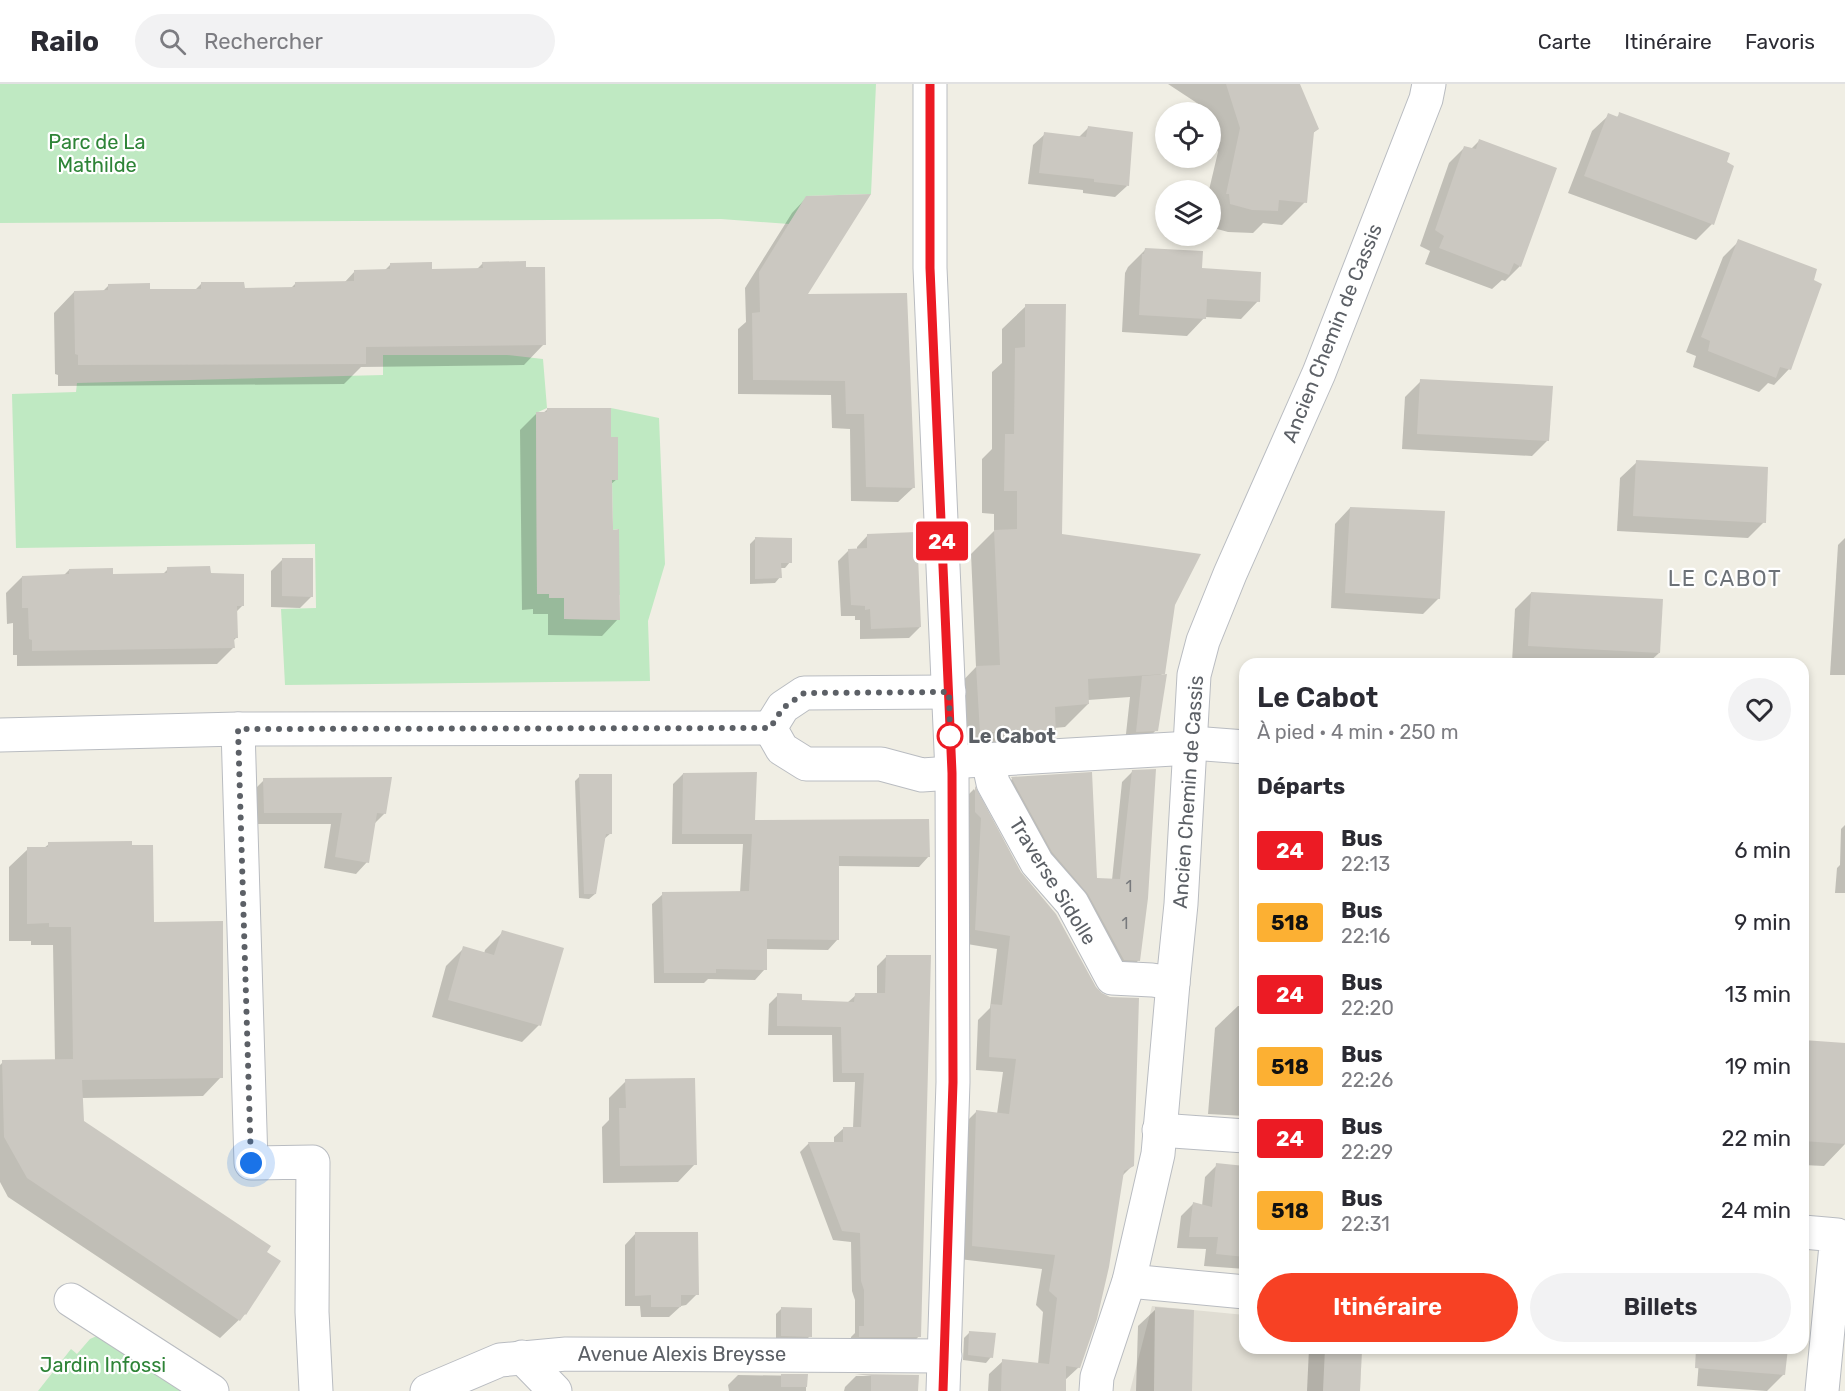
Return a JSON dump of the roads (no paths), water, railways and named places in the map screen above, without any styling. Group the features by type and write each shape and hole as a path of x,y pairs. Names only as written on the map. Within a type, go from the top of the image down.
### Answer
{"street":[{"path":"930,84 930,268 952,768 953,1082 943,1391"},
{"name":"Ancien Chemin de Cassis","path":"1096,1391 1097,1377 1129,1281 1158,1154 1181,904 1192,746 1194,675 1203,641 1230,574 1319,373 1426,99 1429,84"},
{"path":"770,728 783,708 804,693 949,692"},
{"path":"0,735 238,729 770,728"},
{"path":"770,728 782,749 806,764 881,764 922,775 988,760 1192,746 1239,747"},
{"path":"238,729 251,1163 313,1162 312,1312 316,1391"},
{"name":"Traverse Sidolle","path":"988,760 993,783 1038,863 1072,903 1112,978 1173,983"},
{"path":"1159,1130 1239,1136"},
{"path":"1809,1233 1837,1235 1822,1391"},
{"path":"1129,1281 1239,1291"},
{"path":"71,1300 212,1391"},
{"name":"Avenue Alexis Breysse","path":"427,1391 500,1360 566,1354 945,1356"},
{"path":"522,1357 555,1391"}],"place":[{"name":"Le Cabot","path":"950,736"}],"district":[{"name":"LE CABOT","path":"1725,578"}],"park label":[{"name":"Parc de La Mathilde","path":"97,154"},
{"name":"Jardin Infossi","path":"103,1365"}]}
